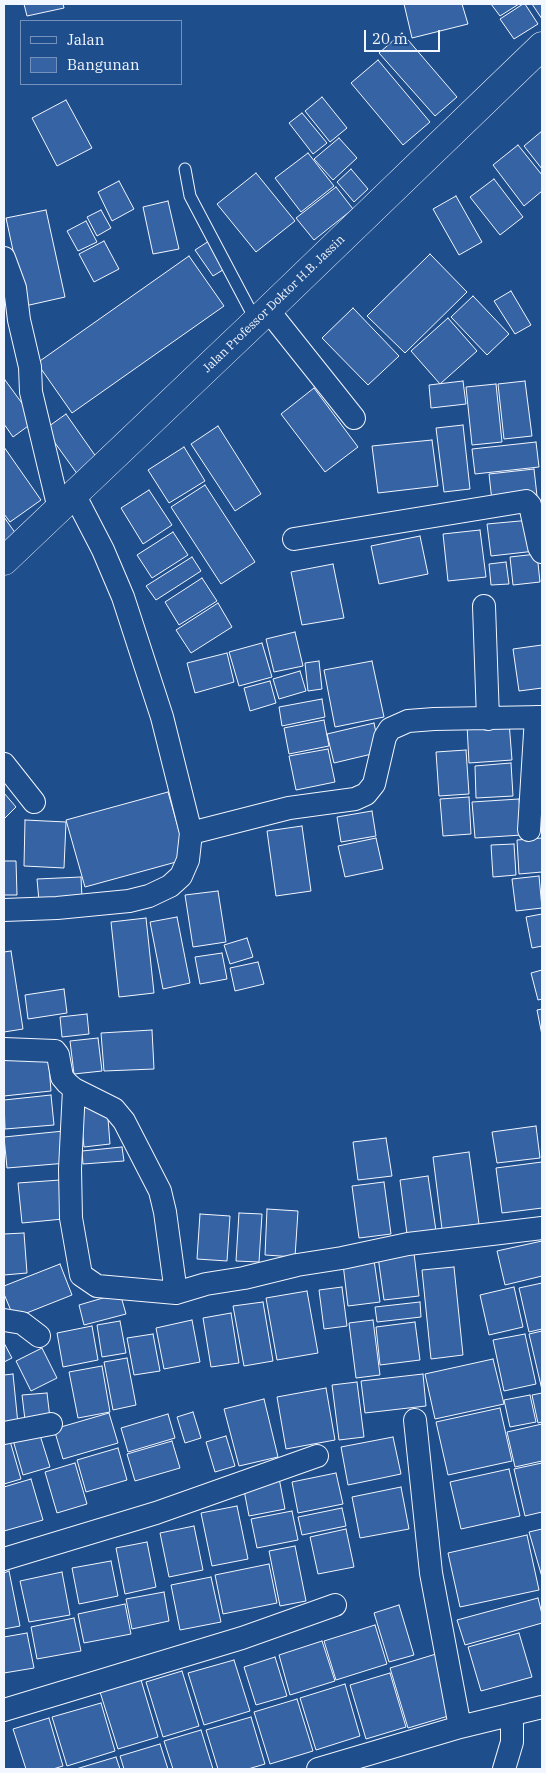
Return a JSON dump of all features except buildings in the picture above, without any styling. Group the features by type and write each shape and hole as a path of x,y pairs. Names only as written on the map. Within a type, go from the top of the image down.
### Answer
{"highway":[{"name":"Jalan Professor Doktor H.B. Jassin","path":"4,561 542,46"}],"street":[{"path":"4,258 15,288 19,320 30,367 31,392 67,502 104,550 123,597 162,716 191,833 188,860 181,876 170,886 149,896 129,901 57,908 4,910"},
{"path":"262,316 354,418"},
{"path":"294,538 526,501 530,504 539,547 542,552"},
{"path":"484,606 488,718"},
{"path":"191,833 289,808 355,799 366,794 374,784 385,737 390,729 408,721 539,717 530,830"},
{"path":"4,764 34,802"},
{"path":"4,1049 55,1051 58,1055 62,1077 74,1089 114,1109 124,1121 160,1191 165,1212 176,1293"},
{"path":"74,1089 70,1169 71,1218 81,1275 97,1286 176,1293 206,1284 408,1244 542,1228"},
{"path":"4,1320 22,1323 39,1336"},
{"path":"415,1420 431,1573 460,1727"},
{"path":"4,1433 52,1424"},
{"path":"4,1559 156,1513 317,1456"},
{"path":"4,1710 242,1638 335,1605"},
{"path":"318,1769 460,1727 542,1707"},
{"path":"504,1769 512,1742 512,1714"}],"lane":[{"path":"185,169 190,196 262,316"}]}
